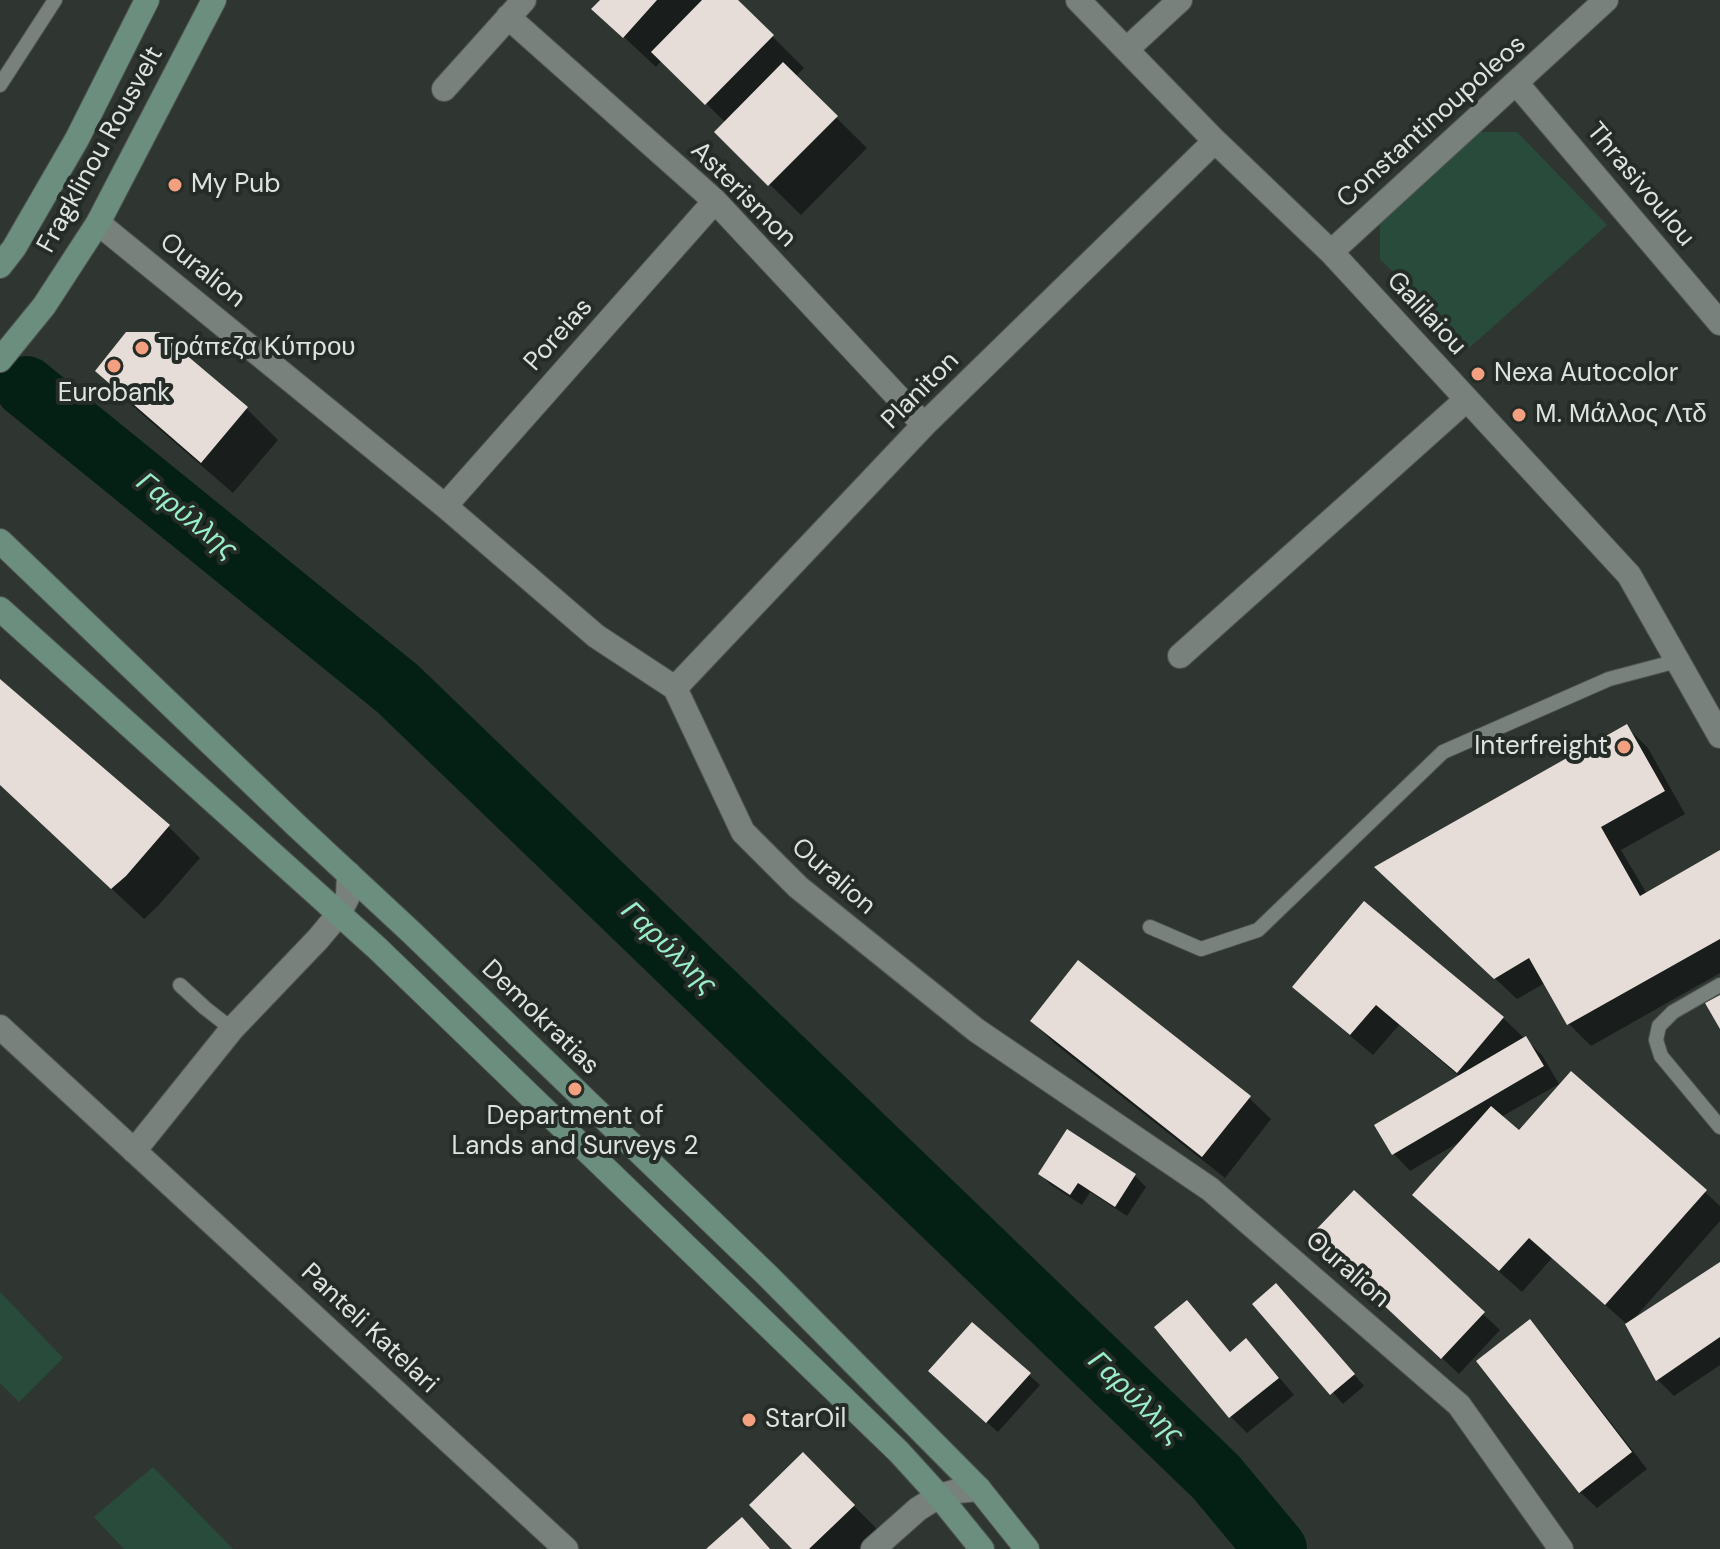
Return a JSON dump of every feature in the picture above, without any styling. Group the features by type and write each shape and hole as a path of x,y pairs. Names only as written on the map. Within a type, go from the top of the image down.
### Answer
{"street":[{"name":"Fragklinou Rousvelt","path":"0,266 14,248 77,139 147,0"},
{"name":"Fragklinou Rousvelt","path":"0,360 44,306 98,223 214,0"},
{"name":"Galilaiou","path":"1078,0 1215,141 1331,252 1629,575 1720,736"},
{"path":"1127,49 1180,0"},
{"name":"Constantinoupoleos","path":"1331,252 1606,0"},
{"path":"444,89 516,9"},
{"name":"Asterismon","path":"516,9 715,201 924,425"},
{"name":"Thrasivoulou","path":"1517,84 1720,323"},
{"name":"Planiton","path":"675,688 924,425 1215,141"},
{"name":"Poreias","path":"445,506 715,201"},
{"name":"Ouralion","path":"98,223 445,506 596,636 675,688 743,832 798,887 976,1030 1222,1199 1459,1405 1561,1549"},
{"path":"1180,656 1466,400"},
{"name":"Demokratias","path":"0,541 756,1264 979,1489 1027,1549"},
{"path":"0,609 377,948 899,1452 982,1549"},
{"path":"134,1151 232,1029 339,914 348,896 349,874"},
{"name":"Panteli Katelari","path":"0,1027 556,1545"},
{"path":"873,1549 918,1509 939,1496 979,1489"}],"lane":[{"path":"0,85 55,0"},
{"path":"1150,927 1201,949 1258,930 1443,752 1609,679 1677,661"},
{"path":"180,985 232,1029"},
{"path":"1720,985 1673,1012 1659,1026 1656,1040 1661,1056 1720,1127"}],"green space":[{"path":"1479,132 1517,132 1607,225 1469,348 1380,259 1380,223"},
{"path":"0,1292 63,1358 19,1402 0,1383"},
{"path":"153,1467 233,1549 124,1549 94,1517"}],"building":[{"path":"600,0 657,0 623,38 591,9"},
{"path":"702,0 738,0 774,35 705,105 651,52"},
{"path":"783,62 838,116 768,186 714,132"},
{"path":"126,332 159,332 248,407 201,463 95,371"},
{"path":"0,679 170,825 111,889 0,785"},
{"path":"1627,724 1665,791 1601,827 1640,896 1720,850 1720,939 1567,1025 1529,958 1494,979 1374,867"},
{"path":"1364,901 1504,1017 1457,1073 1376,1005 1350,1035 1292,987"},
{"path":"1078,960 1251,1096 1202,1157 1030,1021"},
{"path":"1720,995 1720,1029 1705,1003"},
{"path":"1526,1036 1544,1066 1392,1155 1374,1125"},
{"path":"1571,1071 1707,1190 1605,1305 1529,1238 1499,1271 1412,1195 1491,1106 1519,1130"},
{"path":"1067,1129 1136,1174 1115,1207 1078,1183 1070,1195 1038,1174"},
{"path":"1354,1190 1485,1312 1441,1359 1310,1236"},
{"path":"1720,1262 1720,1337 1656,1381 1625,1324"},
{"path":"1276,1283 1355,1374 1330,1395 1252,1304"},
{"path":"1187,1300 1230,1352 1246,1338 1279,1378 1229,1418 1154,1327"},
{"path":"1530,1319 1632,1452 1579,1493 1476,1361"},
{"path":"972,1322 1031,1373 986,1423 928,1371"},
{"path":"803,1452 855,1505 809,1549 792,1549 749,1505"},
{"path":"742,1517 770,1549 706,1549"}],"waterway":[{"name":"Γαρύλλης","path":"26,387 398,689 1216,1477 1276,1549"}],"place":[{"name":"My Pub","path":"175,185"},
{"name":"Τράπεζα Κύπρου","path":"142,348"},
{"name":"Eurobank","path":"114,366"},
{"name":"Nexa Autocolor","path":"1478,374"},
{"name":"Μ. Μάλλος Λτδ","path":"1519,415"},
{"name":"Interfreight","path":"1624,747"},
{"name":"Department of Lands and Surveys 2","path":"575,1089"},
{"name":"StarOil","path":"749,1420"}]}
